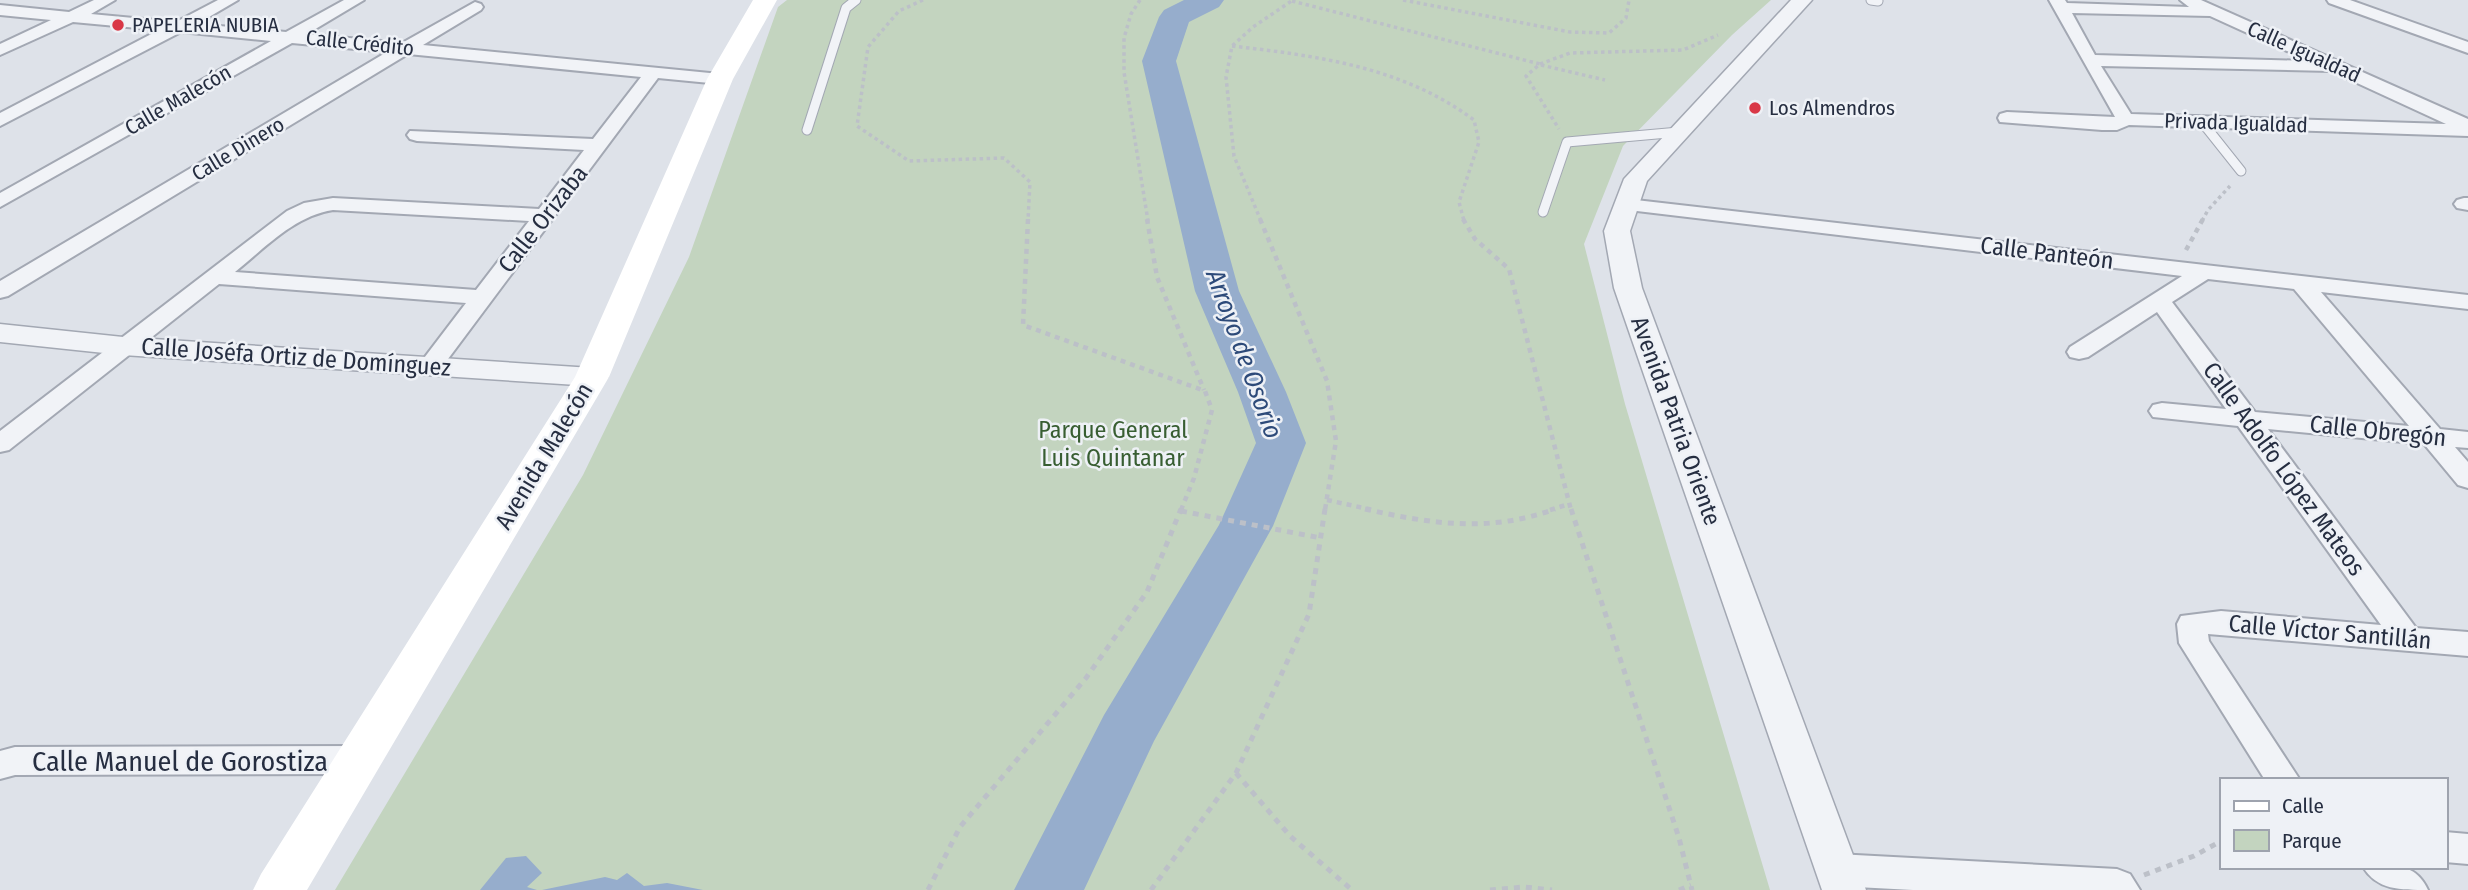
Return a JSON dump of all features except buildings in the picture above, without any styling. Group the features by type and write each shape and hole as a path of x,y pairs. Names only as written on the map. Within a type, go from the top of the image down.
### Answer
{"main road":[{"name":"Avenida Malecón","path":"279,890 592,377 720,79 760,6 766,0"}],"street":[{"path":"0,50 107,0"},
{"path":"0,120 230,0"},
{"name":"Calle Malecón","path":"0,201 356,0"},
{"name":"Avenida Patria Oriente","path":"1801,0 1636,179 1617,231 1628,288 1841,880"},
{"name":"Calle Igualdad","path":"2188,0 2421,104 2468,129"},
{"path":"2334,0 2468,48"},
{"path":"2060,4 2217,13"},
{"path":"2060,4 2089,60 2125,119"},
{"name":"Calle Dinero","path":"0,291 475,7"},
{"name":"Calle Crédito","path":"0,10 720,79"},
{"path":"2089,60 2339,68"},
{"name":"Calle Orizaba","path":"430,366 547,216 654,72"},
{"name":"Calle Igualdad","path":"2421,104 2468,105"},
{"name":"Privada Igualdad","path":"2007,118 2117,124 2125,119 2468,129"},
{"path":"416,135 599,145"},
{"path":"0,444 211,277 293,215 311,207 333,204 547,216"},
{"name":"Calle Panteón","path":"1627,205 2468,302"},
{"path":"2079,352 2205,271"},
{"path":"211,277 482,297"},
{"path":"2302,284 2468,480"},
{"name":"Calle Adolfo López Mateos","path":"2160,301 2407,638"},
{"name":"Calle Joséfa Ortiz de Domínguez","path":"0,333 123,346 592,377"},
{"name":"Calle Obregón","path":"2162,411 2468,440"},
{"name":"Calle Víctor Santillán","path":"2282,778 2194,643 2192,624 2221,622 2468,644"},
{"name":"Calle Manuel de Gorostiza","path":"0,765 15,761 360,760"},
{"path":"2447,847 2468,849"},
{"path":"2384,869 2410,890"},
{"path":"1841,880 2120,888"}],"lane":[{"path":"807,130 846,8 856,0"},
{"path":"2202,122 2241,171"},
{"path":"1543,212 1567,142 1615,135 1679,132"}],"path":[{"path":"923,0 899,11 868,47 857,126 909,162 1004,158 1030,181 1023,325 1205,391"},
{"path":"928,890 960,827 1086,678 1147,592 1195,478 1212,410 1157,277 1124,72 1124,38 1131,14 1140,0"},
{"path":"1151,890 1236,773 1309,614 1336,441 1327,381 1234,156 1226,77 1232,46 1291,0 1605,80"},
{"path":"1404,0 1570,32 1609,33 1626,18 1629,0"},
{"path":"1567,142 1526,76 1541,64 1570,53 1683,50 1718,35"},
{"path":"1232,46 1295,53 1368,67 1446,99 1474,120 1479,142 1459,202 1463,220 1475,239 1509,269 1569,504 1679,838 1691,888 1679,890"},
{"path":"2205,271 2186,250 2208,211 2229,189 2241,171"},
{"path":"1327,500 1430,524 1475,525 1520,521 1569,504"},
{"path":"1181,511 1321,538"},
{"path":"1236,773 1266,813 1321,867 1352,890"},
{"path":"2120,888 2194,856 2220,842"},
{"path":"1490,890 1524,887 1552,890"}],"green space":[{"name":"Parque General Luis Quintanar","path":"787,0 1771,0 1732,35 1623,146 1584,244 1625,404 1770,890 335,890 583,475 689,257 778,7"}],"water":[{"path":"526,856 542,873 527,887 537,890 480,890 506,858"},
{"path":"627,873 644,886 667,883 703,890 542,890 605,877 617,880"}],"waterway":[{"name":"Arroyo de Osorio","path":"1049,890 1126,733 1246,526 1281,443 1262,392 1217,291 1159,61 1175,17 1208,0"}],"place":[{"name":"PAPELERIA NUBIA","path":"118,25"},
{"name":"Los Almendros","path":"1755,108"}]}
